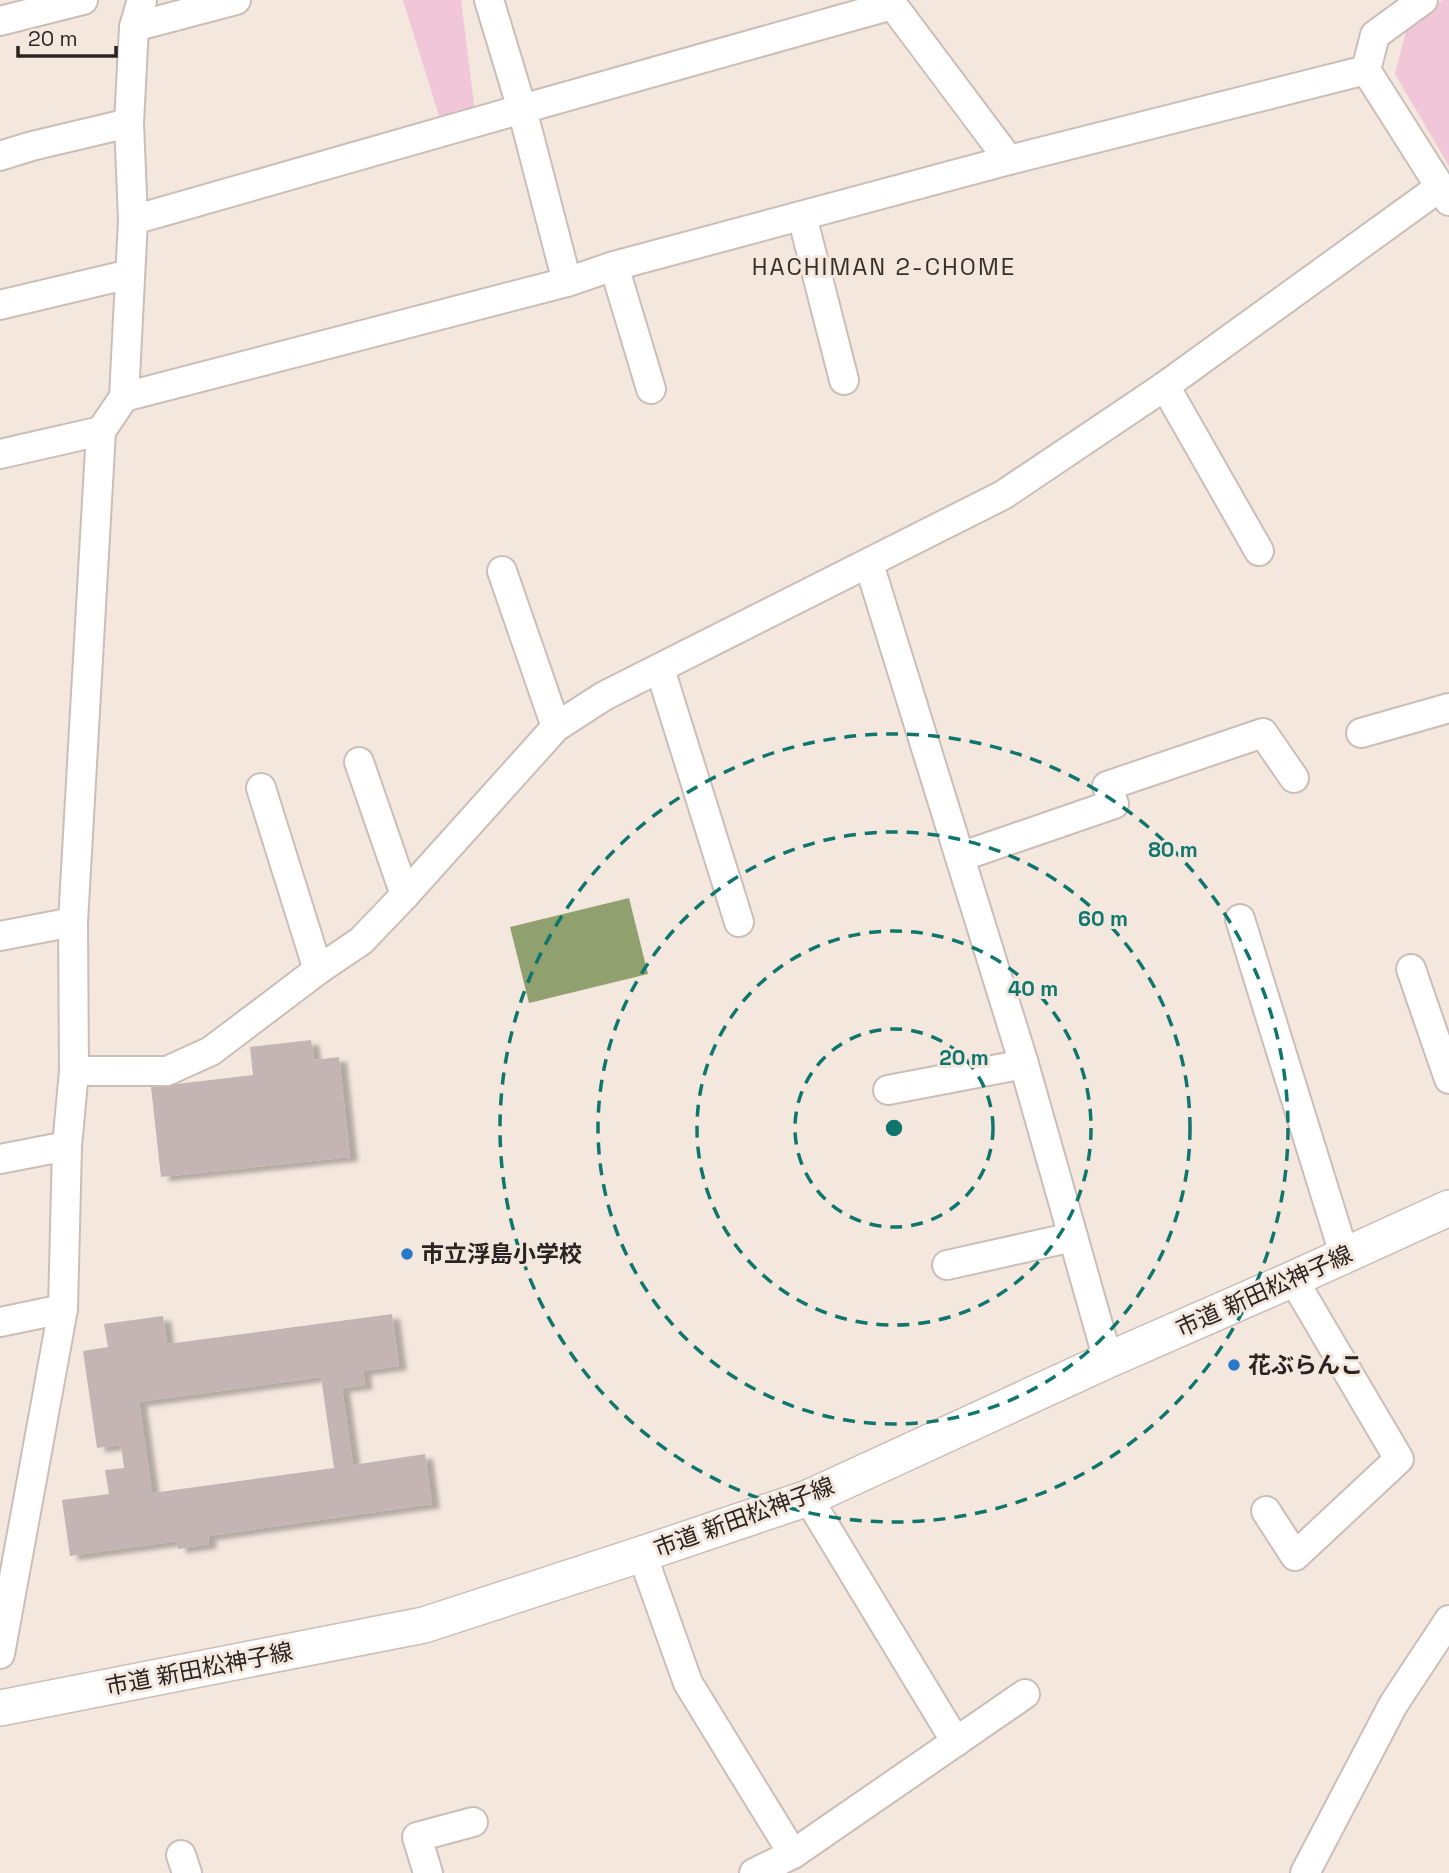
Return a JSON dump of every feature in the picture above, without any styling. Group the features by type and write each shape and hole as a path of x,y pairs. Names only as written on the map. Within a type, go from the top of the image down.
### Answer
{"street":[{"path":"0,21 83,0"},
{"path":"0,1654 63,1309 67,1146 74,1071 72,922 100,431 124,397 133,220 129,123 134,27 142,0"},
{"path":"134,27 236,0"},
{"path":"489,0 522,109 567,282"},
{"path":"74,1071 167,1071 211,1051 361,941 555,727 604,696 1003,495 1445,194 1366,70 1375,35 1423,0"},
{"path":"133,220 891,2 1009,160"},
{"path":"124,397 567,282 614,266 1009,160 1366,70"},
{"path":"0,156 129,123"},
{"path":"802,216 844,380"},
{"path":"614,266 651,389"},
{"path":"0,305 130,274"},
{"path":"1165,386 1259,551"},
{"path":"0,454 100,431"},
{"path":"869,564 1024,1064 1108,1360"},
{"path":"502,571 555,727"},
{"path":"660,668 739,922"},
{"path":"1361,733 1449,708"},
{"path":"960,857 1114,804 1107,786 1263,733 1294,778"},
{"path":"359,762 405,895"},
{"path":"261,789 318,970"},
{"path":"1240,919 1344,1254"},
{"path":"0,936 72,922"},
{"path":"1411,969 1449,1079"},
{"path":"888,1090 1024,1064"},
{"path":"0,1159 67,1146"},
{"name":"市道 新田松神子線","path":"0,1708 424,1625 808,1498 1449,1208"},
{"path":"947,1265 1073,1237"},
{"path":"1266,1511 1295,1556 1399,1459 1293,1279"},
{"path":"0,1322 63,1309"},
{"path":"808,1498 956,1742"},
{"path":"642,1554 688,1683 793,1854"},
{"path":"1306,1873 1393,1705 1449,1620"},
{"path":"754,1873 793,1854 1025,1694"},
{"path":"428,1873 417,1837 473,1822"}],"shaded area":[{"path":"403,0 461,0 475,112 441,122"},
{"path":"1443,0 1449,0 1449,166 1395,74 1408,24"},
{"path":"629,898 648,974 529,1003 510,927"}],"building":[{"path":"311,1040 314,1060 339,1057 350,1157 161,1177 151,1087 253,1075 250,1047"},
{"path":"392,1314 399,1366 363,1371 365,1385 342,1388 353,1465 425,1454 432,1504 208,1536 209,1544 178,1549 177,1541 70,1556 62,1500 109,1494 105,1470 124,1468 121,1445 97,1448 83,1351 108,1347 104,1324 163,1316 167,1344","holes":["321,1377 334,1468 152,1493 139,1402"]}],"place":[{"name":"市立浮島小学校","path":"407,1254"},
{"name":"花ぶらんこ","path":"1234,1365"}],"district":[{"name":"HACHIMAN 2-CHOME","path":"884,267"}]}
